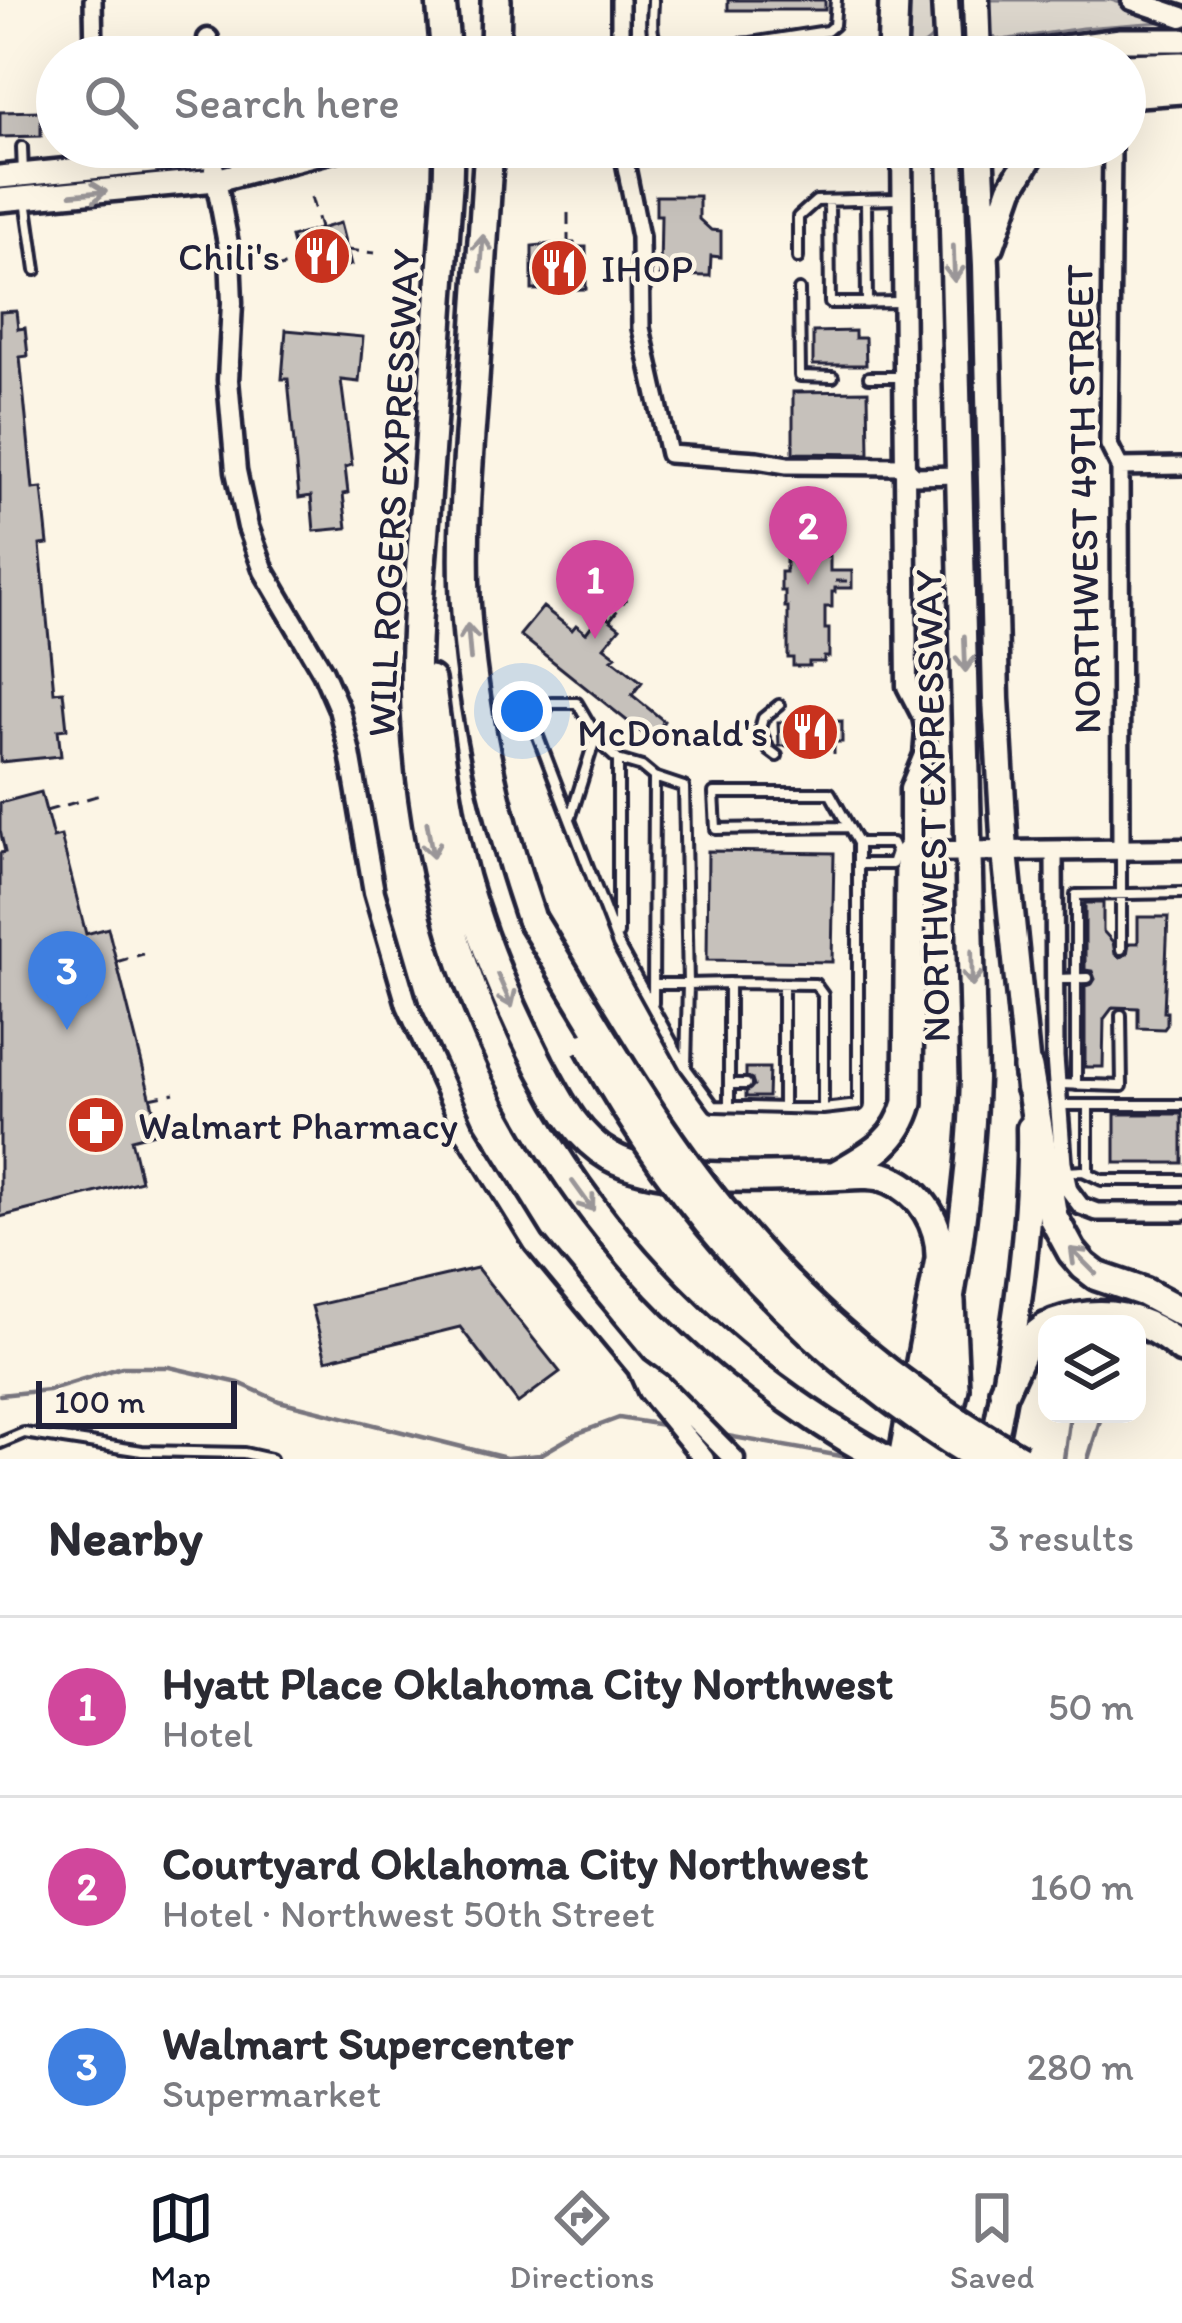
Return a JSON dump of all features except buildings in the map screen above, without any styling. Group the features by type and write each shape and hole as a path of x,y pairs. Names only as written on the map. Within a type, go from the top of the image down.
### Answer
{"highway":[{"path":"441,0 444,36"},
{"path":"495,36 496,0"},
{"path":"893,36 894,0"},
{"path":"945,0 946,36"},
{"path":"976,0 980,36"},
{"path":"1146,79 1182,77"},
{"name":"WILL ROGERS EXPRESSWAY","path":"448,168 415,663 418,746 436,871 464,969 524,1104 584,1199 653,1282 747,1369 884,1459"},
{"name":"WILL ROGERS EXPRESSWAY","path":"489,168 468,466 465,597 487,767 531,920 579,1027 621,1104 698,1214 744,1266 851,1368 986,1459"},
{"name":"NORTHWEST EXPRESSWAY","path":"950,1301 963,1228 972,1129 970,852 952,168"},
{"name":"NORTHWEST EXPRESSWAY","path":"981,168 996,699 1005,852 1028,1068 1030,1146 1004,1390 986,1459"},
{"path":"986,266 1011,188 1023,168"},
{"path":"419,598 449,812 465,881 528,1043 572,1123 604,1153 645,1171 874,1175 916,1196 936,1227 940,1259 938,1459"},
{"path":"834,1176 885,1145 900,1126 908,1103 903,852"},
{"path":"531,920 657,1123 755,1250 809,1306 905,1387 1020,1459"},
{"path":"1028,1068 1053,1217 1072,1252 1097,1276 1182,1312"},
{"path":"920,1459 950,1301"},
{"path":"1146,1325 1182,1349"},
{"path":"1004,1390 1025,1344 1038,1334"},
{"path":"903,1459 936,1386"}],"main road":[{"path":"1146,40 1182,40"},
{"path":"1146,65 1182,64"},
{"path":"26,199 11,176 48,168"},
{"path":"0,200 26,199 179,168"}],"street":[{"path":"94,0 94,36"},
{"path":"620,0 620,36"},
{"path":"1132,0 1182,17"},
{"path":"1146,98 1182,95"},
{"path":"214,168 230,254 228,380 236,470 248,526 264,571 323,672 339,709 374,892 401,987 464,1130 533,1243 637,1367 660,1384 730,1458"},
{"path":"626,168 640,237 641,328 669,454 787,465 905,466 915,476 959,475"},
{"path":"902,168 907,686 926,731 925,754 910,788 903,852 1182,849"},
{"name":"NORTHWEST 49TH STREET","path":"1112,168 1108,445 1120,467 1121,849"},
{"path":"1120,467 1182,466"},
{"path":"1054,851 1058,1084 1069,1190 1081,1206 1097,1212 1182,1212"},
{"path":"637,1367 648,1391 700,1453"}],"lane":[{"path":"653,0 654,36"},
{"path":"798,36 834,26 836,0"},
{"path":"11,176 22,148"},
{"path":"26,199 36,270"},
{"path":"798,258 798,217 816,201 903,199"},
{"path":"866,200 867,303"},
{"path":"829,201 830,303 903,302"},
{"path":"799,290 800,376 833,377"},
{"path":"869,377 903,377"},
{"path":"594,732 577,703 551,703 534,726 618,945 686,1068 714,1106 823,1109 858,1105 858,843 830,793 710,794 716,829 848,827"},
{"path":"778,756 769,750 760,729 763,718 779,705"},
{"path":"570,817 595,739 618,760 684,787 686,1068"},
{"path":"618,760 618,945"},
{"path":"653,1005 654,777"},
{"path":"858,843 892,843 903,852 892,864 858,864"},
{"path":"1104,938 1120,944 1121,849"},
{"path":"1076,1084 1082,1059 1076,1040 1082,1022 1076,1006 1081,984 1076,959 1081,923 1076,896 1182,893"},
{"path":"1103,922 1120,922"},
{"path":"1076,959 1087,958"},
{"path":"1055,979 1081,984"},
{"path":"729,983 729,1106"},
{"path":"653,984 815,985 823,995 823,1109"},
{"path":"783,984 784,1108"},
{"path":"1076,1006 1087,1006"},
{"path":"1058,1084 1122,1086 1121,1018 1109,1022"},
{"path":"1076,1040 1088,1040"},
{"path":"1105,1040 1121,1040"},
{"path":"1104,1060 1121,1060"},
{"path":"768,1083 783,1083"},
{"path":"729,1084 746,1084"},
{"path":"1059,1105 1182,1105"},
{"path":"1088,1105 1088,1174"},
{"path":"1065,1172 1078,1170 1102,1180 1182,1180"},
{"path":"0,1443 24,1433 142,1451 244,1453 272,1459"}],"path":[{"path":"311,197 320,228"},
{"path":"568,213 568,243"},
{"path":"347,250 375,253"},
{"path":"273,269 298,262"},
{"path":"835,581 847,581"},
{"path":"610,620 626,599"},
{"path":"824,721 825,705"},
{"path":"834,742 834,755"},
{"path":"46,812 103,794"},
{"path":"116,962 142,954"},
{"path":"150,1098 174,1093"}],"shaded area":[{"path":"906,0 932,0 932,36 906,36"},
{"path":"983,0 1111,0 1174,21 993,36"}],"waterway":[{"path":"0,1395 48,1390 122,1367 169,1367 239,1383 279,1401 506,1458 540,1455 576,1434 619,1418 669,1426"},
{"path":"1064,1459 1069,1423"},
{"path":"1088,1459 1099,1423"},
{"path":"722,1435 858,1459"}],"place":[{"name":"Chili's","path":"322,256"},
{"name":"IHOP","path":"559,268"},
{"name":"Courtyard Oklahoma City Northwest","path":"808,585"},
{"name":"Hyatt Place Oklahoma City Northwest","path":"595,639"},
{"name":"McDonald's","path":"810,732"},
{"name":"Walmart Supercenter","path":"67,1030"},
{"name":"Walmart Pharmacy","path":"96,1125"}]}
